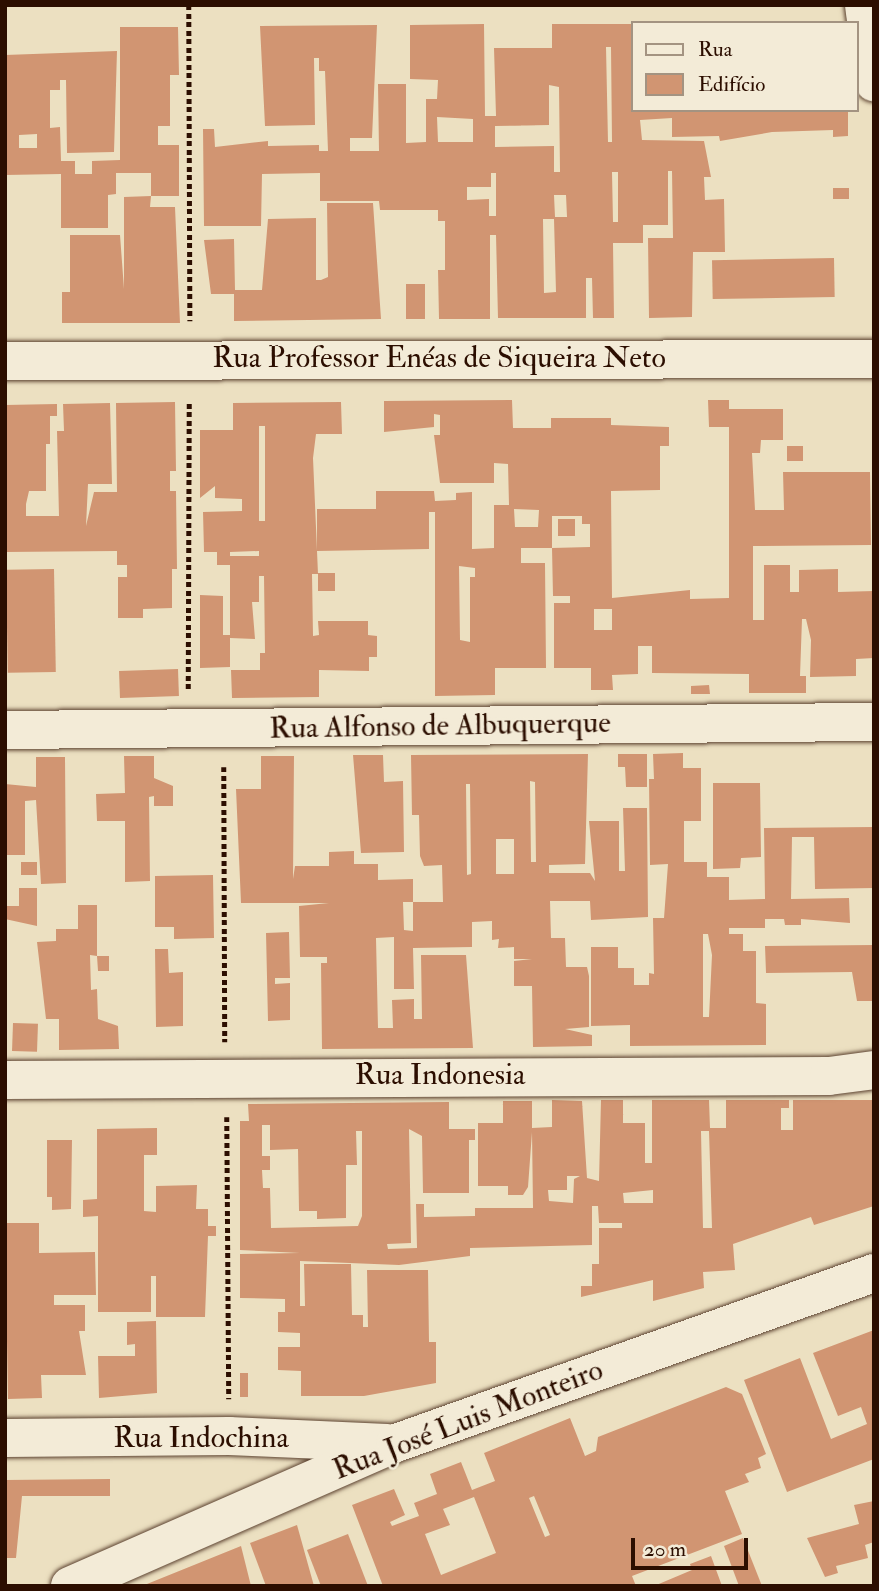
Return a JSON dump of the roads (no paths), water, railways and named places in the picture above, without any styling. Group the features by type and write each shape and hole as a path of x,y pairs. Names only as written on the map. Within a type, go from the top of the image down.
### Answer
{"street":[{"path":"864,5 874,82"},
{"name":"Rua Professor Enéas de Siqueira Neto","path":"5,360 874,359"},
{"name":"Rua Alfonso de Albuquerque","path":"5,730 874,722"},
{"name":"Rua Indonesia","path":"5,1080 829,1076 874,1070"},
{"name":"Rua José Luis Monteiro","path":"70,1586 396,1443 874,1273"},
{"name":"Rua Indochina","path":"5,1438 229,1436 396,1443"}]}
